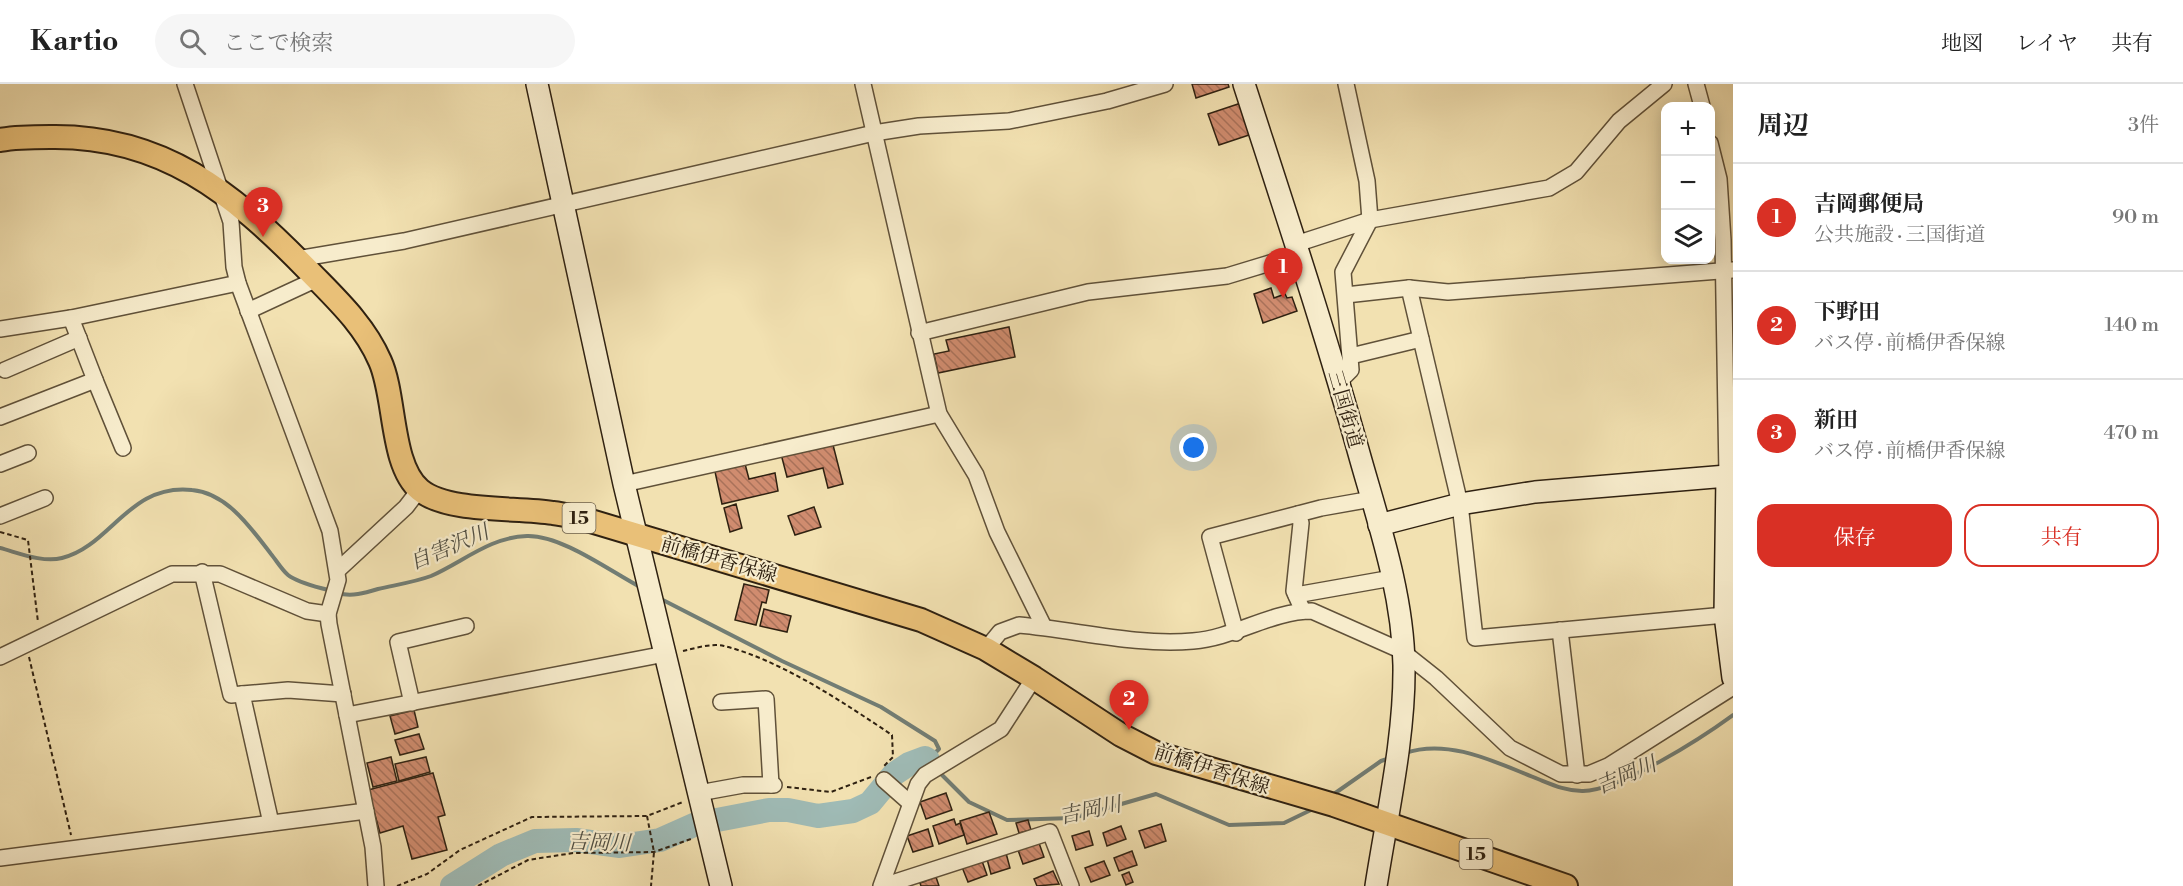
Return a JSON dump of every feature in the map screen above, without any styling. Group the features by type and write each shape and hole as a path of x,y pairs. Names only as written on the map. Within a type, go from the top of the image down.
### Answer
{"main road":[{"path":"0,140 71,136 127,144 196,174 249,212 361,326 373,346 386,379 405,465 419,490"},
{"name":"前橋伊香保線","path":"419,490 434,498 454,503 553,513 744,565 921,620 986,649 1121,735 1156,753 1334,805 1386,822 1537,881 1566,886"}],"street":[{"path":"185,84 200,135 224,195 231,222 237,283 323,509 338,575 329,610 373,847 376,886"},
{"path":"537,84 624,484 721,886"},
{"path":"863,84 939,414 976,476 997,532 1044,627"},
{"path":"297,259 404,241 874,134 919,126 1009,121 1107,101 1165,84"},
{"name":"三国街道","path":"1244,84 1339,382 1392,578 1402,651 1402,698 1386,822"},
{"path":"1339,382 1351,370 1343,272 1370,220 1368,181 1346,84"},
{"path":"919,333 1088,292 1227,276 1370,220 1549,188 1576,172 1619,121 1664,84"},
{"path":"1696,84 1701,102"},
{"path":"1715,154 1726,177 1730,476 1725,615 1733,678"},
{"path":"1346,295 1410,288 1448,292 1729,271"},
{"path":"248,311 317,279"},
{"path":"0,329 71,318 237,283"},
{"path":"1410,288 1460,504 1475,638 1725,615"},
{"path":"71,318 123,448"},
{"path":"5,370 80,338"},
{"path":"1351,356 1421,339"},
{"path":"0,417 95,380"},
{"path":"624,484 939,414"},
{"path":"0,464 28,453"},
{"path":"1378,525 1460,504 1535,492 1730,476"},
{"path":"338,575 419,490"},
{"path":"0,516 45,498"},
{"path":"1236,633 1210,537 1298,514 1372,499"},
{"path":"1298,514 1301,523 1296,595 1303,611"},
{"path":"0,657 172,574 202,572 220,574 308,611 329,610"},
{"path":"202,572 231,695 288,690 343,694"},
{"path":"1296,595 1392,578"},
{"path":"986,649 1008,627 1019,625 1146,642 1192,641 1236,633 1303,611 1312,611 1402,651 1436,678 1510,748 1561,774 1576,775 1589,774 1608,766 1733,687"},
{"path":"412,703 398,642 466,626"},
{"path":"1560,630 1576,775"},
{"path":"347,715 665,654"},
{"path":"882,886 910,803 925,775 1000,729 1034,678"},
{"path":"242,694 271,823"},
{"path":"700,799 743,784 772,785 765,699 721,702"},
{"path":"885,782 910,803"},
{"path":"0,858 366,811"},
{"path":"1376,886 1386,822"},
{"path":"882,886 1050,832 1071,886"}],"path":[{"path":"0,532 28,540 40,637"},
{"path":"665,654 723,645 769,664 834,696 892,735 893,757 885,782 831,792 772,785"},
{"path":"26,646 74,847"},
{"path":"397,886 427,874 478,840 532,817 647,816 700,799"},
{"path":"647,816 654,852 651,886"},
{"path":"478,886 528,860 573,853 654,852 708,830"}],"building":[{"path":"1192,84 1228,84 1229,87 1196,98"},
{"path":"1241,103 1252,134 1219,145 1208,114"},
{"path":"1271,288 1274,298 1285,294 1287,298 1292,297 1297,311 1263,323 1254,294"},
{"path":"1009,327 1015,357 938,373 934,354 949,351 946,340"},
{"path":"832,441 843,484 828,488 823,468 787,477 781,454"},
{"path":"744,460 749,479 775,473 778,491 722,504 714,467"},
{"path":"736,504 742,528 730,532 724,508"},
{"path":"814,507 821,527 795,535 788,516"},
{"path":"744,584 769,590 766,603 762,602 756,625 735,620"},
{"path":"764,609 791,616 787,632 760,626"},
{"path":"414,710 418,727 395,734 390,716"},
{"path":"419,734 424,749 400,755 395,740"},
{"path":"391,757 397,781 373,787 367,763"},
{"path":"426,757 430,772 399,781 395,764"},
{"path":"433,773 445,815 438,817 447,850 412,859 403,826 380,833 368,790"},
{"path":"946,793 952,810 926,819 920,802"},
{"path":"989,812 997,834 967,844 960,821"},
{"path":"954,819 956,825 960,823 964,835 939,844 933,826"},
{"path":"1028,820 1031,830 1019,833 1016,823"},
{"path":"1161,824 1166,841 1145,848 1139,831"},
{"path":"1121,826 1126,839 1107,846 1103,833"},
{"path":"928,829 933,846 913,852 907,836"},
{"path":"1089,831 1093,845 1076,850 1072,836"},
{"path":"1039,843 1044,857 1023,864 1018,850"},
{"path":"1132,851 1137,865 1119,871 1114,858"},
{"path":"1006,853 1010,868 991,874 987,859"},
{"path":"982,861 987,875 968,882 962,867"},
{"path":"1104,861 1110,875 1091,882 1085,868"},
{"path":"1053,871 1059,884 1037,886 1034,879"},
{"path":"1129,872 1133,882 1126,885 1122,875"},
{"path":"936,877 939,886 921,886 920,883"}],"waterway":[{"name":"自害沢川","path":"0,548 39,558 62,558 94,541 136,505 152,496 170,490 192,490 216,498 237,513 281,568 292,578 331,591"},
{"name":"自害沢川","path":"338,593 358,594 425,578 489,545 514,537 527,536 541,537 571,548 642,588"},
{"name":"自害沢川","path":"659,598 782,661 881,707 935,741 939,749 928,760 934,766"},
{"name":"吉岡川","path":"1405,753 1422,749 1456,750 1490,760 1560,787 1582,791 1617,783 1660,762 1733,715"},
{"name":"吉岡川","path":"452,886 501,855 535,841 576,840 620,846 660,840 696,824 769,810 788,810 818,816 853,811 870,803 894,774 909,764 925,758 928,760"},
{"name":"吉岡川","path":"1331,796 1381,761 1390,758"},
{"name":"吉岡川","path":"939,772 969,802 1007,820 1073,818 1156,794 1229,825 1284,823 1315,808"}],"place":[{"name":"新田","path":"263,237"},
{"name":"吉岡郵便局","path":"1283,298"},
{"name":"下野田","path":"1129,730"}]}
